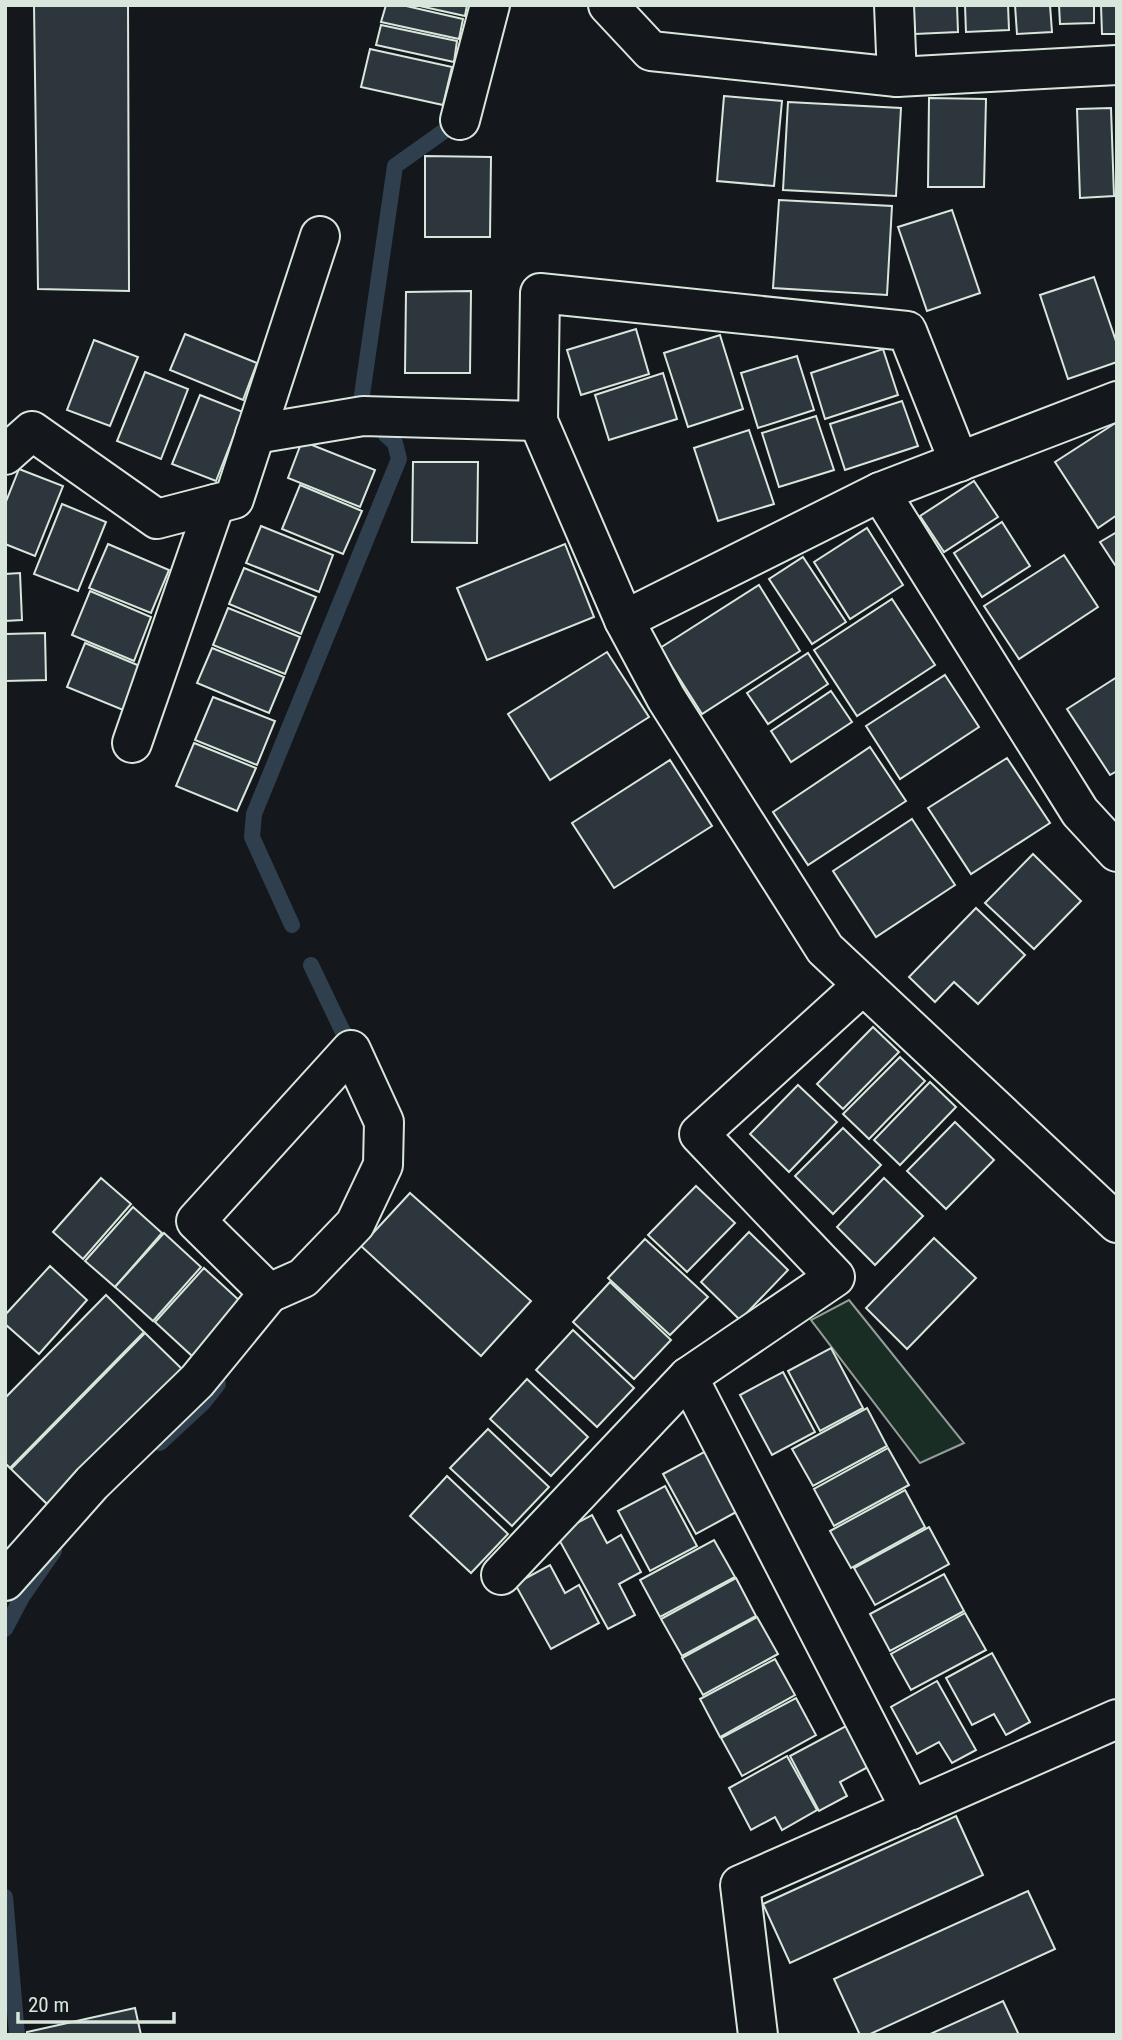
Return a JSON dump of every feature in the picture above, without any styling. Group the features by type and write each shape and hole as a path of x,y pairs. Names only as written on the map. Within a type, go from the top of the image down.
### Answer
{"street":[{"path":"460,120 490,5"},
{"path":"608,5 651,51 897,77 1117,65"},
{"path":"894,5 897,77"},
{"path":"5,455 32,431 157,519 234,499 320,236"},
{"path":"959,462 907,331 540,293 538,421 624,620 666,698 825,949 1117,1223"},
{"path":"624,620 880,492 1117,401"},
{"path":"255,434 363,416 538,421"},
{"path":"880,492 1080,812 1117,852"},
{"path":"132,743 215,504"},
{"path":"501,1575 688,1377 835,1277 699,1134 863,985"},
{"path":"5,1581 92,1483 197,1381 269,1293 303,1278 355,1224 383,1165 384,1122 351,1050 196,1222 269,1293"},
{"path":"688,1377 911,1810"},
{"path":"758,2035 740,1885 1117,1719"}],"green space":[{"path":"849,1300 964,1443 920,1463 811,1320"}],"building":[{"path":"34,5 128,5 129,291 38,289"},
{"path":"386,5 402,5 463,19 459,39 381,22"},
{"path":"415,5 467,5 465,16"},
{"path":"913,5 957,5 958,32 915,34"},
{"path":"965,5 1008,5 1009,30 966,32"},
{"path":"1015,5 1050,5 1052,32 1017,34"},
{"path":"1059,5 1094,5 1094,23 1060,24"},
{"path":"1101,5 1117,5 1117,34 1102,34"},
{"path":"381,25 457,41 454,62 376,45"},
{"path":"370,49 452,67 443,105 361,87"},
{"path":"724,96 782,101 774,186 717,181"},
{"path":"929,98 986,99 984,187 928,187"},
{"path":"788,102 901,108 896,196 783,190"},
{"path":"1111,108 1114,196 1080,198 1077,109"},
{"path":"425,156 491,157 490,237 425,237"},
{"path":"779,200 892,206 887,295 773,288"},
{"path":"952,210 980,293 927,311 898,227"},
{"path":"1094,277 1117,344 1117,362 1068,379 1040,295"},
{"path":"471,291 470,373 405,373 406,292"},
{"path":"636,329 649,374 581,395 567,350"},
{"path":"185,334 257,363 243,400 170,370"},
{"path":"720,335 743,409 688,427 664,353"},
{"path":"94,340 138,357 110,426 67,410"},
{"path":"883,349 898,395 825,419 811,373"},
{"path":"797,356 814,410 758,428 741,373"},
{"path":"145,372 188,389 161,459 117,441"},
{"path":"663,373 677,419 609,440 595,395"},
{"path":"200,395 243,412 216,481 172,464"},
{"path":"902,401 918,446 845,470 830,424"},
{"path":"816,416 834,470 779,487 762,433"},
{"path":"1117,422 1117,515 1098,528 1055,462"},
{"path":"749,430 774,504 718,521 694,448"},
{"path":"302,441 375,470 360,507 288,478"},
{"path":"413,462 478,462 477,543 412,542"},
{"path":"19,469 63,486 35,556 5,544 5,504"},
{"path":"974,481 998,517 944,552 920,516"},
{"path":"300,485 362,511 343,554 282,529"},
{"path":"62,504 106,522 78,591 34,574"},
{"path":"1002,522 1030,566 982,597 954,553"},
{"path":"261,526 333,555 319,592 246,563"},
{"path":"867,528 903,585 850,619 814,562"},
{"path":"1117,532 1117,568 1100,542"},
{"path":"108,544 169,570 151,613 89,588"},
{"path":"565,544 594,617 487,660 457,588"},
{"path":"1064,555 1098,607 1019,659 984,606"},
{"path":"803,557 846,622 812,644 769,579"},
{"path":"244,568 316,597 301,634 229,604"},
{"path":"20,573 22,620 5,621 5,574"},
{"path":"759,585 800,651 702,714 660,648"},
{"path":"90,591 151,617 134,661 72,635"},
{"path":"892,599 935,665 857,716 814,650"},
{"path":"228,608 300,637 285,674 213,645"},
{"path":"45,633 46,680 5,681 5,634"},
{"path":"85,643 147,669 128,712 67,687"},
{"path":"212,648 284,677 269,713 197,683"},
{"path":"607,652 649,717 550,780 508,714"},
{"path":"808,653 828,684 768,724 747,693"},
{"path":"945,675 979,727 900,779 866,726"},
{"path":"1117,677 1117,771 1110,775 1067,709"},
{"path":"831,691 852,722 791,762 771,731"},
{"path":"213,697 275,721 257,765 195,740"},
{"path":"194,743 256,768 237,811 176,786"},
{"path":"870,747 906,801 808,865 773,812"},
{"path":"1007,758 1050,823 971,874 928,808"},
{"path":"670,760 712,826 614,888 572,823"},
{"path":"912,819 955,885 876,937 833,871"},
{"path":"1033,854 1081,901 1034,949 985,903"},
{"path":"976,908 1025,955 978,1004 954,982 935,1002 909,977"},
{"path":"873,1027 899,1052 843,1109 817,1084"},
{"path":"900,1057 925,1081 869,1139 843,1114"},
{"path":"930,1082 956,1107 900,1165 874,1140"},
{"path":"798,1085 837,1122 789,1172 750,1134"},
{"path":"955,1122 994,1160 946,1209 907,1171"},
{"path":"843,1128 881,1165 833,1214 795,1176"},
{"path":"101,1178 131,1204 83,1259 53,1232"},
{"path":"884,1178 923,1216 875,1265 837,1227"},
{"path":"696,1186 735,1223 687,1272 648,1235"},
{"path":"410,1193 531,1301 481,1356 361,1246"},
{"path":"133,1207 162,1233 115,1287 85,1261"},
{"path":"749,1232 788,1270 740,1320 701,1282"},
{"path":"164,1233 201,1267 153,1321 115,1287"},
{"path":"934,1238 976,1278 907,1349 866,1308"},
{"path":"645,1239 708,1297 670,1335 608,1278"},
{"path":"50,1266 87,1300 39,1354 5,1324 5,1315"},
{"path":"204,1268 241,1302 192,1356 155,1322"},
{"path":"610,1282 671,1340 634,1379 573,1322"},
{"path":"106,1295 144,1332 10,1468 5,1463 5,1398"},
{"path":"573,1330 634,1388 597,1427 536,1370"},
{"path":"145,1333 182,1369 48,1505 11,1469"},
{"path":"831,1348 863,1408 820,1431 788,1371"},
{"path":"783,1372 815,1432 772,1455 740,1395"},
{"path":"527,1379 588,1437 551,1476 490,1419"},
{"path":"867,1408 887,1446 813,1486 792,1449"},
{"path":"488,1429 549,1487 512,1526 450,1468"},
{"path":"888,1448 909,1485 834,1526 814,1489"},
{"path":"706,1451 738,1511 696,1534 663,1474"},
{"path":"447,1476 508,1534 471,1573 410,1516"},
{"path":"665,1486 697,1546 650,1571 618,1511"},
{"path":"905,1490 925,1527 851,1568 830,1531"},
{"path":"592,1515 607,1543 621,1535 641,1572 619,1584 635,1615 608,1629 556,1534"},
{"path":"929,1527 949,1564 875,1605 854,1568"},
{"path":"714,1540 735,1577 660,1617 640,1580"},
{"path":"550,1565 565,1593 579,1585 599,1623 551,1649 515,1584"},
{"path":"944,1574 964,1611 890,1651 870,1614"},
{"path":"736,1578 756,1616 682,1656 661,1619"},
{"path":"965,1613 986,1650 911,1690 891,1654"},
{"path":"757,1617 778,1654 703,1695 682,1658"},
{"path":"992,1653 1030,1722 1006,1735 994,1714 972,1725 946,1678"},
{"path":"775,1659 795,1695 720,1737 700,1699"},
{"path":"937,1681 976,1750 952,1763 939,1742 917,1754 891,1707"},
{"path":"796,1698 816,1735 742,1776 721,1738"},
{"path":"846,1726 868,1767 840,1782 847,1796 819,1811 790,1756"},
{"path":"787,1756 817,1810 782,1830 775,1817 751,1830 729,1788"},
{"path":"956,1816 983,1875 790,1963 763,1904"},
{"path":"1028,1891 1055,1949 868,2035 860,2035 834,1979"},
{"path":"1003,2001 1019,2035 928,2035"},
{"path":"135,2008 141,2035 27,2035 27,2032"}],"waterway":[{"path":"361,402 395,166 454,124"},
{"path":"292,925 252,837 254,814 399,459 395,443 386,435"},
{"path":"311,965 342,1030 356,1049"},
{"path":"160,1443 203,1403 218,1384"},
{"path":"5,1629 22,1597 54,1551"},
{"path":"5,1897 17,2035"}]}
